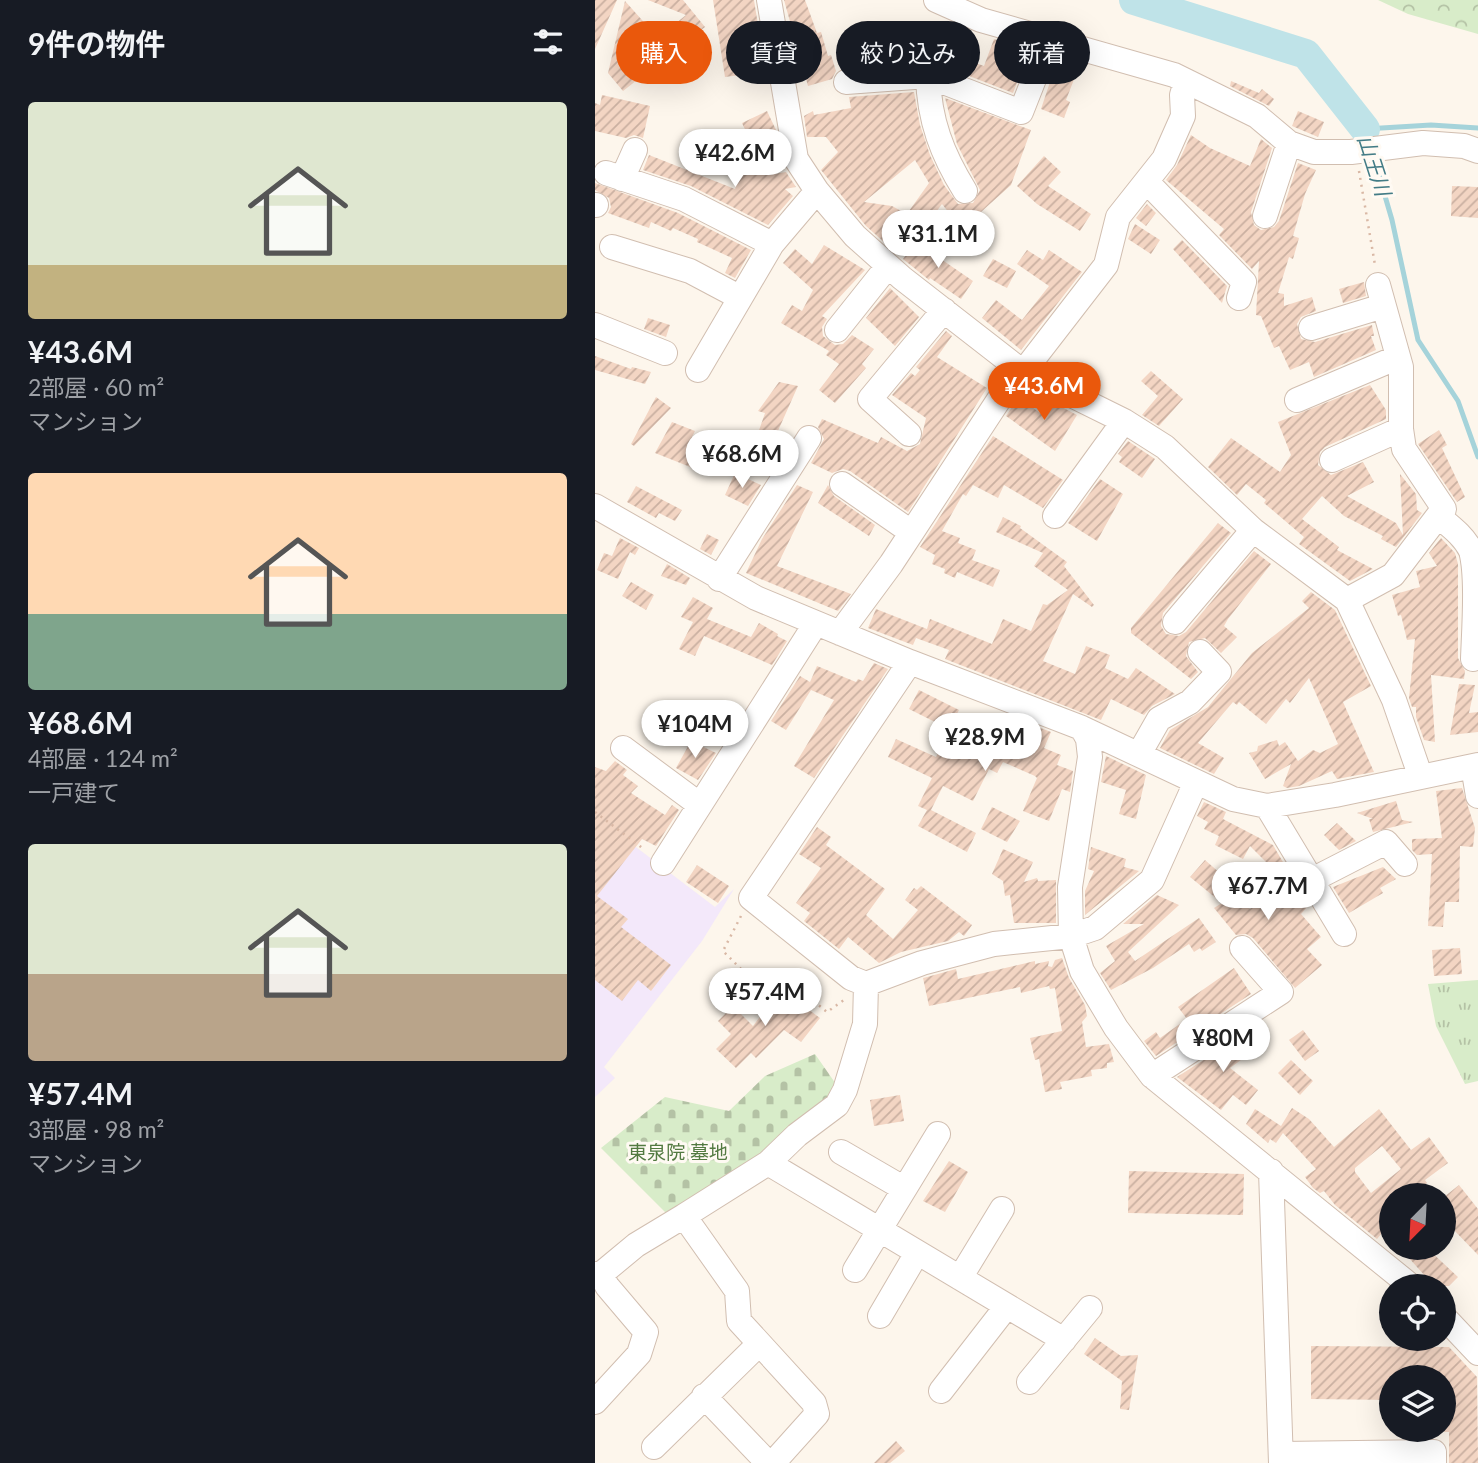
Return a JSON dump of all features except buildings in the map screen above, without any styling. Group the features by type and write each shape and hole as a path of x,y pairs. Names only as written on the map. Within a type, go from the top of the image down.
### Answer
{"street":[{"path":"769,0 796,159 817,191 855,236 944,310 1022,370 1124,421 1165,447 1253,530 1347,600 1394,699 1420,775"},
{"path":"936,0 994,24"},
{"path":"1090,52 1174,75 1257,116 1289,143 1314,152 1355,160 1387,146 1423,143 1464,146 1478,151"},
{"path":"840,633 1022,370 1106,265 1118,217 1164,159 1183,116 1182,95 1186,82"},
{"path":"929,84 931,118 945,159 965,191"},
{"path":"949,84 1021,112 1032,84"},
{"path":"1265,215 1289,143"},
{"path":"635,150 614,176 684,199 772,244"},
{"path":"1147,181 1244,282 1239,298"},
{"path":"698,370 772,244 817,191"},
{"path":"612,247 690,271 739,297"},
{"path":"837,330 888,266"},
{"path":"1311,328 1381,296 1396,358 1401,368 1401,429 1404,449 1444,509 1393,575 1347,600"},
{"path":"909,433 870,399 944,310"},
{"path":"595,325 665,353"},
{"path":"1297,400 1396,358"},
{"path":"1055,516 1124,421"},
{"path":"1332,460 1401,429"},
{"path":"719,579 809,438"},
{"path":"842,484 911,531"},
{"path":"595,506 719,579 910,662 1082,728 1233,799 1268,806 1475,766 1478,796"},
{"path":"1438,516 1461,534 1472,552 1477,579 1473,659"},
{"path":"1175,622 1253,530"},
{"path":"663,863 816,623"},
{"path":"1139,754 1159,719 1191,702 1219,673 1200,652"},
{"path":"910,662 751,898 851,978 866,984 922,963 993,944 1071,936 1095,928 1152,880 1196,782"},
{"path":"1082,728 1088,738 1090,757 1070,887 1071,936 1082,971 1116,1028 1152,1076 1396,1274"},
{"path":"623,748 700,805"},
{"path":"1268,806 1343,934"},
{"path":"1312,880 1386,842 1405,864"},
{"path":"1152,1076 1281,992 1242,948"},
{"path":"595,1402 639,1354 646,1332 598,1274 636,1245 768,1163 797,1135 837,1105 845,1090 865,1024 866,984"},
{"path":"855,1270 938,1134"},
{"path":"841,1152 903,1188"},
{"path":"768,1163 1064,1340"},
{"path":"1271,1171 1281,1459 1434,1452 1434,1463"},
{"path":"960,1278 1002,1209"},
{"path":"684,1216 737,1291 740,1321 814,1403 817,1414 770,1463 704,1396"},
{"path":"880,1316 917,1252"},
{"path":"941,1391 1007,1306"},
{"path":"1029,1382 1090,1308"},
{"path":"1456,1330 1478,1353"},
{"path":"654,1447 759,1344"}],"path":[{"path":"1355,160 1381,296"},
{"path":"595,812 663,863"},
{"path":"751,898 723,951 772,1000"},
{"path":"767,995 784,977 827,1012 866,984"}],"shaded area":[{"path":"595,816 715,907 734,889 702,941 604,1067 615,1078 595,1097"}],"green space":[{"path":"1378,0 1478,0 1478,34 1408,14"},
{"path":"1478,980 1478,1081 1465,1084 1436,1026 1428,984"},
{"name":"東泉院 墓地","path":"815,1054 838,1087 831,1102 759,1157 670,1217 601,1148 665,1097 729,1111 765,1076"}],"waterway":[{"name":"山王川","path":"1134,0 1306,54 1365,129"},
{"path":"1369,142 1365,129 1431,125 1478,128"},
{"name":"山王川","path":"1373,155 1392,220 1418,340 1458,401 1478,457"}]}
